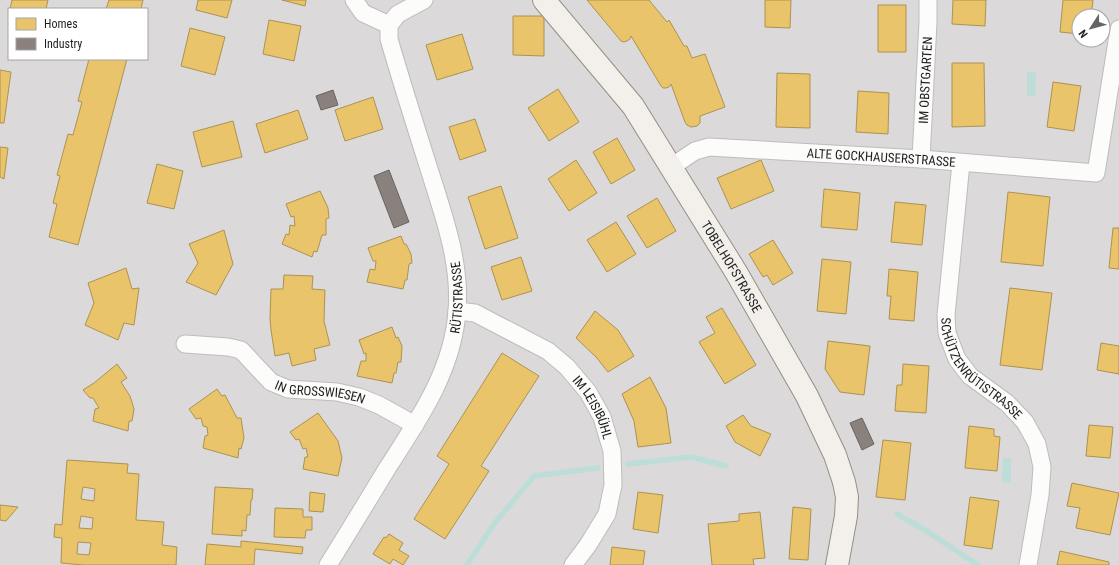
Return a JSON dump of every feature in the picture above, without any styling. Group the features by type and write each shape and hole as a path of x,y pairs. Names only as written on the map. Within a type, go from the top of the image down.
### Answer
{"main road":[{"name":"TOBELHOFSTRASSE","path":"544,0 633,106 736,272 807,396 835,455 844,482 847,497 846,516 837,565"}],"street":[{"path":"354,0 363,13 389,25 398,14 424,0"},
{"name":"IM OBSTGARTEN","path":"921,159 928,0"},
{"name":"RÜTISTRASSE","path":"328,565 433,394 446,362 454,336 457,311 457,280 454,257 445,220 389,39 389,25"},
{"name":"ALTE GOCKHAUSERSTRASSE","path":"671,167 695,151 709,147 921,159 1096,173 1119,29"},
{"name":"SCHÜTZENRÜTISTRASSE","path":"961,163 946,315 947,333 956,359 970,376 1007,403 1025,422 1036,444 1042,467 1040,495 1028,565"},
{"name":"IM LEISIBÜHL","path":"457,311 475,313 548,351 567,367 588,392 602,417 612,451 613,485 607,514 588,545 573,565"},
{"name":"IN GROSSWIESEN","path":"186,344 228,347 242,350 271,382 288,389 337,392 359,397 379,405 415,424"}],"shaded area":[{"path":"0,0 1119,0 1119,565 0,565"}],"water":[{"path":"1027,72 1036,72 1035,96 1027,96"},
{"path":"1003,458 1011,458 1011,483 1002,482"}],"building: Homes":[{"path":"12,0 48,0 46,8 10,8"},
{"path":"109,0 143,0 141,8 106,8"},
{"path":"198,0 232,0 227,18 196,10"},
{"path":"282,0 306,0 305,6"},
{"path":"587,0 649,0 667,22 669,20 684,46 687,46 692,58 705,54 725,107 700,116 700,123 697,126 691,127 687,125 671,84 666,88 661,86 631,36 627,41 621,41"},
{"path":"765,0 791,0 790,28 765,27"},
{"path":"953,0 986,0 985,26 952,24"},
{"path":"1063,0 1093,0 1092,8 1071,8 1071,33 1060,32"},
{"path":"878,5 906,5 906,52 878,52"},
{"path":"513,16 544,16 544,56 513,55"},
{"path":"269,20 301,26 294,61 263,54"},
{"path":"190,28 225,37 215,75 181,66"},
{"path":"462,34 473,69 437,80 426,45"},
{"path":"89,60 127,60 78,245 49,237 57,204 53,203 60,176 57,175 68,134 73,135 82,102 78,101"},
{"path":"952,63 984,63 985,126 952,127"},
{"path":"0,70 11,72 4,123 0,123"},
{"path":"777,73 810,74 810,128 776,127"},
{"path":"1053,82 1081,86 1074,131 1047,127"},
{"path":"558,89 579,122 549,141 528,108"},
{"path":"858,91 889,93 888,134 856,132"},
{"path":"373,97 383,129 345,141 335,110"},
{"path":"298,110 308,139 265,153 256,124"},
{"path":"475,119 486,151 460,160 449,127"},
{"path":"233,121 242,157 202,167 193,132"},
{"path":"617,138 635,170 611,184 593,152"},
{"path":"0,147 8,148 4,179 0,177"},
{"path":"576,160 597,193 569,211 548,179"},
{"path":"761,160 774,191 731,209 717,178"},
{"path":"157,164 183,171 174,209 147,203"},
{"path":"501,186 518,238 485,249 468,197"},
{"path":"824,189 860,193 857,230 821,227"},
{"path":"320,191 328,208 329,218 326,219 326,235 322,235 317,252 314,251 312,257 282,244 286,234 289,235 290,225 295,226 294,216 291,217 286,204"},
{"path":"1008,192 1050,197 1043,266 1001,262"},
{"path":"657,198 676,231 647,248 627,216"},
{"path":"895,202 926,205 922,245 891,242"},
{"path":"616,222 636,254 607,272 587,240"},
{"path":"1113,228 1119,228 1119,269 1109,268"},
{"path":"224,230 233,264 216,295 186,282 198,263 189,244"},
{"path":"401,236 404,244 406,244 411,254 412,263 409,264 407,280 405,280 403,289 367,282 370,269 375,270 376,261 373,261 368,248"},
{"path":"773,240 793,273 773,285 767,275 763,277 749,254"},
{"path":"521,257 532,291 502,300 491,267"},
{"path":"822,259 851,262 846,314 817,311"},
{"path":"126,268 132,289 139,288 134,325 124,323 118,340 85,325 94,303 88,283"},
{"path":"889,269 918,272 914,321 889,319 891,296 887,296"},
{"path":"284,275 313,276 312,289 325,290 324,321 330,345 314,349 316,360 292,366 289,353 275,356 270,319 271,289 283,289"},
{"path":"1010,288 1052,293 1042,370 1000,365"},
{"path":"722,308 756,365 725,384 699,342 715,333 706,317"},
{"path":"595,311 618,330 634,356 608,372 596,357 576,338"},
{"path":"392,327 396,338 398,337 402,346 401,362 398,362 392,383 357,376 361,361 366,361 366,353 364,354 359,340"},
{"path":"828,341 870,346 864,395 840,392 825,369"},
{"path":"1101,343 1119,346 1119,374 1097,370"},
{"path":"502,353 539,376 481,466 489,471 445,539 414,519 449,464 437,456"},
{"path":"117,364 127,378 121,382 130,396 134,409 132,421 129,421 128,431 93,421 95,409 99,408 93,398 90,398 83,390"},
{"path":"903,364 929,366 926,413 895,411 897,385 902,385"},
{"path":"650,377 666,408 671,443 638,447 634,421 622,394"},
{"path":"217,389 222,396 225,395 237,418 241,418 244,438 241,449 239,448 238,458 203,448 205,436 208,435 207,427 203,426 201,418 196,419 189,409"},
{"path":"318,413 338,441 342,458 338,476 303,469 305,457 308,457 306,448 303,449 299,439 296,440 290,432"},
{"path":"743,415 751,426 771,434 760,456 735,442 726,426"},
{"path":"1089,425 1113,427 1110,458 1086,456"},
{"path":"969,426 994,429 994,436 1000,437 997,471 965,468"},
{"path":"883,440 911,443 905,500 876,497"},
{"path":"67,460 128,464 127,473 139,474 136,520 164,522 162,545 177,547 176,565 83,565 61,563 62,538 54,537 55,524 62,525","holes":["83,487 95,489 94,501 81,499","81,516 93,518 92,529 79,528","78,542 91,543 89,555 77,554"]},
{"path":"1072,483 1119,493 1110,535 1076,528 1080,508 1067,506"},
{"path":"215,487 253,489 250,515 247,515 246,531 242,530 242,536 212,534"},
{"path":"310,492 325,494 323,512 309,511"},
{"path":"638,492 663,495 658,533 633,529"},
{"path":"970,497 999,501 992,549 964,545"},
{"path":"0,505 18,507 6,521 0,520"},
{"path":"793,507 811,509 808,560 789,559"},
{"path":"275,508 303,509 303,517 312,517 312,530 306,530 305,538 274,537"},
{"path":"760,512 765,558 753,559 754,565 712,565 708,524 739,521 739,514"},
{"path":"389,534 403,543 399,550 409,556 403,565 393,559 390,564 373,554 384,537 386,538"},
{"path":"241,541 303,547 302,554 255,549 254,565 205,565 207,544 241,547"},
{"path":"612,547 645,551 643,565 610,565"},
{"path":"1060,551 1109,562 1109,565 1057,565"}],"building: Industry":[{"path":"333,90 338,105 321,110 316,96"},
{"path":"389,170 409,222 394,228 374,176"},
{"path":"862,418 874,444 862,450 850,423"}],"waterway":[{"path":"628,464 691,457 726,466"},
{"path":"467,565 494,524 534,476 598,468"},
{"path":"897,514 925,530 978,565"}]}
